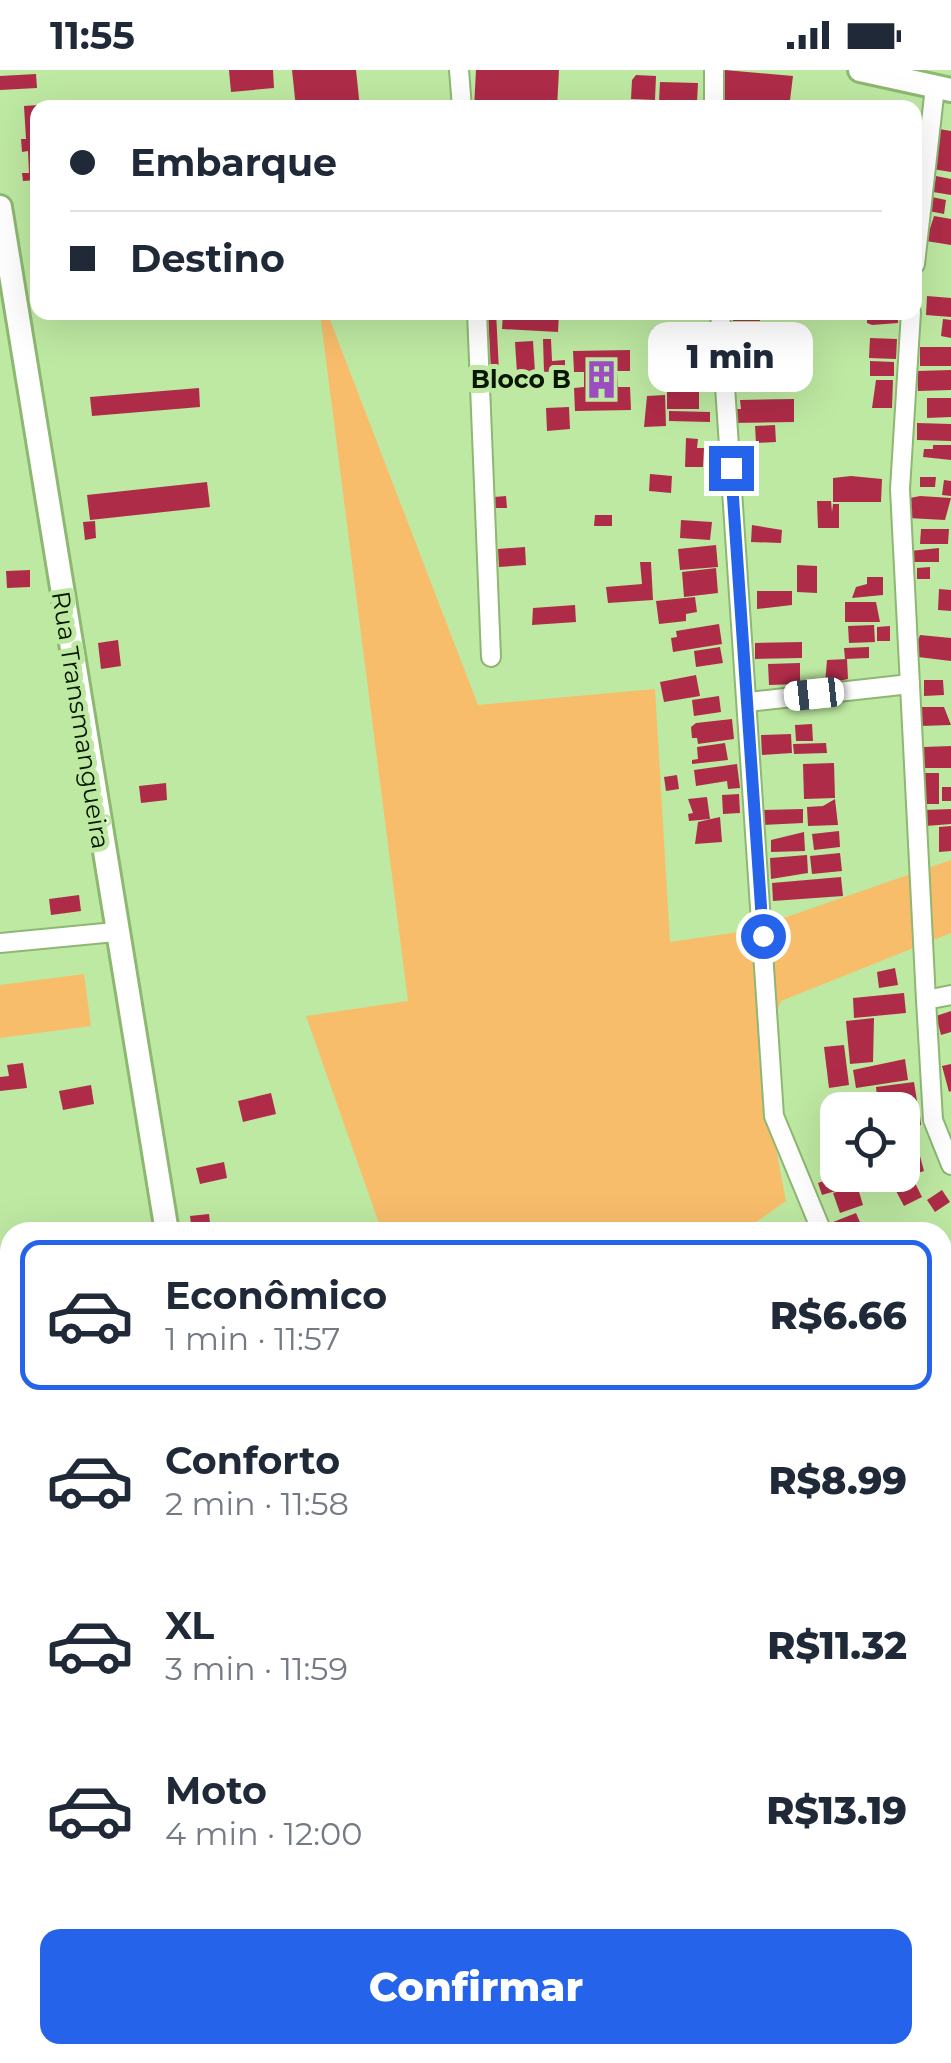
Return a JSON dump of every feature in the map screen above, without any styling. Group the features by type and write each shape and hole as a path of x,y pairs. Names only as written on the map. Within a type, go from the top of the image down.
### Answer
{"street":[{"path":"459,70 461,100"},
{"path":"714,70 714,100"},
{"path":"860,70 943,88 922,220"},
{"name":"Rua Transmangueira","path":"0,208 165,1222"},
{"path":"476,320 490,656"},
{"path":"721,320 774,1116 818,1222"},
{"path":"911,320 900,489 932,1120 951,1165"},
{"path":"748,702 910,684"},
{"path":"0,943 115,932"},
{"path":"926,1000 951,995"}],"shaded area":[{"path":"321,320 330,320 478,705 655,689 670,942 746,931 951,860 951,933 781,1001 758,1055 786,1201 756,1222 378,1222 306,1016 408,1001"},
{"path":"84,974 91,1026 0,1038 0,985"}],"building":[{"path":"229,70 273,70 274,88 231,92"},
{"path":"292,70 356,70 359,100 295,100"},
{"path":"476,70 559,70 557,100 474,100"},
{"path":"725,70 793,76 790,100 722,100"},
{"path":"36,74 37,88 0,90 0,76"},
{"path":"636,75 656,76 655,100 631,99"},
{"path":"660,82 698,83 697,100 659,100"},
{"path":"24,106 30,106 30,181 23,181 22,173 29,173 28,151 22,152 21,139 26,139"},
{"path":"939,129 951,131 951,172 932,169"},
{"path":"936,176 951,179 951,195 933,192"},
{"path":"932,197 946,200 944,214 929,211"},
{"path":"934,216 951,219 951,245 926,241"},
{"path":"927,296 951,298 951,317 926,315"},
{"path":"943,319 951,320 951,338 941,336"},
{"path":"488,320 496,320 499,371 491,371"},
{"path":"503,320 559,320 558,332 502,329"},
{"path":"867,320 898,320 898,323"},
{"path":"690,327 690,341 653,342 653,328"},
{"path":"794,329 794,348 733,352 733,330"},
{"path":"870,338 897,339 896,359 869,358"},
{"path":"543,339 551,339 552,361 565,360 565,371 544,372"},
{"path":"533,341 535,372 517,373 515,342"},
{"path":"656,346 677,346 677,362 656,362"},
{"path":"920,347 951,347 951,366 920,366"},
{"name":"Bloco B","path":"630,350 630,371 617,371 618,387 630,387 631,410 575,411 574,388 584,387 584,372 574,372 573,351"},
{"path":"773,355 804,356 804,377 786,377 786,386 775,386"},
{"path":"870,361 894,362 894,376 870,376"},
{"path":"682,367 705,367 705,384 681,384"},
{"path":"951,370 951,390 918,391 917,371"},
{"path":"876,380 893,380 892,408 872,408"},
{"path":"199,388 200,407 92,416 90,397"},
{"path":"667,392 699,392 699,409 667,409"},
{"path":"665,395 666,426 644,427 647,396"},
{"path":"927,398 951,398 951,417 927,418"},
{"path":"794,399 794,422 732,423 732,409 741,409 740,400"},
{"path":"569,407 570,429 547,431 546,408"},
{"path":"669,411 710,412 710,422 669,421"},
{"path":"917,423 951,424 951,441 917,440"},
{"path":"775,425 776,442 756,443 755,426"},
{"path":"686,438 698,439 697,448 704,448 703,467 685,467"},
{"path":"933,445 951,445 951,460 923,457 924,449 933,449"},
{"path":"650,474 672,476 671,493 649,491"},
{"path":"920,477 936,477 935,487 920,487"},
{"path":"833,478 882,479 881,502 833,502"},
{"path":"944,480 951,481 951,496 942,495"},
{"path":"207,482 210,507 90,520 87,495"},
{"path":"506,496 507,508 495,508 494,497"},
{"path":"910,498 951,498 945,520 908,518"},
{"path":"817,501 831,501 832,512 833,504 839,504 839,528 818,528"},
{"path":"595,515 612,515 612,526 594,526"},
{"path":"681,520 712,522 710,540 680,538"},
{"path":"95,521 96,538 85,540 83,522"},
{"path":"752,525 782,530 781,543 751,542"},
{"path":"921,529 949,529 948,544 920,544"},
{"path":"716,545 718,567 680,570 678,549"},
{"path":"525,547 526,565 499,567 498,549"},
{"path":"939,548 939,562 910,562 910,551"},
{"path":"640,562 651,562 653,600 608,603 606,587 642,584"},
{"path":"797,565 817,566 817,593 797,592"},
{"path":"930,567 930,579 917,579 917,568"},
{"path":"716,568 718,593 684,597 682,572"},
{"path":"30,570 30,587 7,588 6,571"},
{"path":"867,577 883,577 883,595 852,598 856,587 867,584"},
{"path":"939,589 951,590 951,611 938,610"},
{"path":"757,591 792,591 792,605 757,609"},
{"path":"695,597 697,612 686,614 686,621 659,624 656,601"},
{"path":"845,602 876,602 880,622 845,622"},
{"path":"575,605 576,622 532,625 533,608"},
{"path":"719,624 722,644 673,652 671,638 677,637 676,631"},
{"path":"874,625 875,642 849,643 848,626"},
{"path":"890,626 890,641 877,641 877,627"},
{"path":"920,635 951,638 951,661 918,657 914,652"},
{"path":"118,640 121,666 101,669 98,643"},
{"path":"802,642 802,658 755,659 755,643"},
{"path":"720,647 723,663 696,667 694,651"},
{"path":"869,647 869,658 845,659 844,648"},
{"path":"847,659 848,679 825,684 827,660"},
{"path":"800,663 800,684 769,685 768,664"},
{"path":"696,675 700,696 664,702 660,682"},
{"path":"924,680 943,680 944,695 924,696"},
{"path":"719,696 721,712 694,716 692,700"},
{"path":"920,707 944,707 951,725 920,726"},
{"path":"732,719 734,739 698,744 697,738 692,738 691,727 696,723"},
{"path":"812,724 813,741 796,741 795,725"},
{"path":"791,734 792,753 762,755 761,735"},
{"path":"725,743 728,760 692,764 692,760 698,759 697,747"},
{"path":"826,743 827,753 794,754 793,744"},
{"path":"951,746 951,768 923,768 923,747"},
{"path":"834,763 835,798 804,799 803,764"},
{"path":"737,764 740,788 728,789 727,781 696,786 694,770"},
{"path":"924,773 939,773 939,804 925,804"},
{"path":"677,775 679,789 666,791 664,777"},
{"path":"166,783 167,800 141,803 139,786"},
{"path":"942,787 951,787 951,801 942,801"},
{"path":"739,794 740,813 723,814 722,795"},
{"path":"707,797 710,819 689,821 688,814 693,813 688,799"},
{"path":"835,799 838,825 808,826 807,807 823,806"},
{"path":"803,809 803,823 761,825 761,810"},
{"path":"951,809 951,824 926,826 925,810"},
{"path":"720,817 722,842 695,844 698,822"},
{"path":"951,826 951,851 939,852 939,827"},
{"path":"839,831 840,847 814,850 812,834"},
{"path":"804,832 805,851 771,852 771,840"},
{"path":"840,853 842,871 812,874 810,856"},
{"path":"807,855 808,873 771,879 770,858"},
{"path":"841,877 843,896 773,901 772,883"},
{"path":"79,895 81,911 51,915 49,899"},
{"path":"895,968 898,985 879,988 877,972"},
{"path":"904,993 906,1013 854,1018 853,998"},
{"path":"951,1011 951,1032 941,1035 936,1016"},
{"path":"874,1018 873,1062 850,1064 846,1021"},
{"path":"844,1045 849,1085 829,1088 824,1047"},
{"path":"905,1059 908,1080 856,1088 853,1070"},
{"path":"23,1063 27,1088 0,1091 0,1077 9,1076 7,1065"},
{"path":"951,1064 951,1091 949,1092 942,1066"},
{"path":"914,1082 916,1092 877,1092 876,1087"},
{"path":"91,1085 94,1104 63,1110 59,1091"},
{"path":"271,1093 276,1114 243,1122 238,1101"},
{"path":"224,1162 227,1178 200,1184 196,1168"},
{"path":"942,1190 950,1202 935,1212 927,1200"},
{"path":"859,1192 863,1205 840,1213 833,1193"},
{"path":"897,1192 920,1192 922,1197 904,1206"},
{"path":"856,1213 860,1222 833,1222"},
{"path":"209,1214 210,1222 191,1222 190,1216"}],"place":[{"name":"Bloco B","path":"601,379"}],"route":[{"path":"731,468 763,936"}]}
